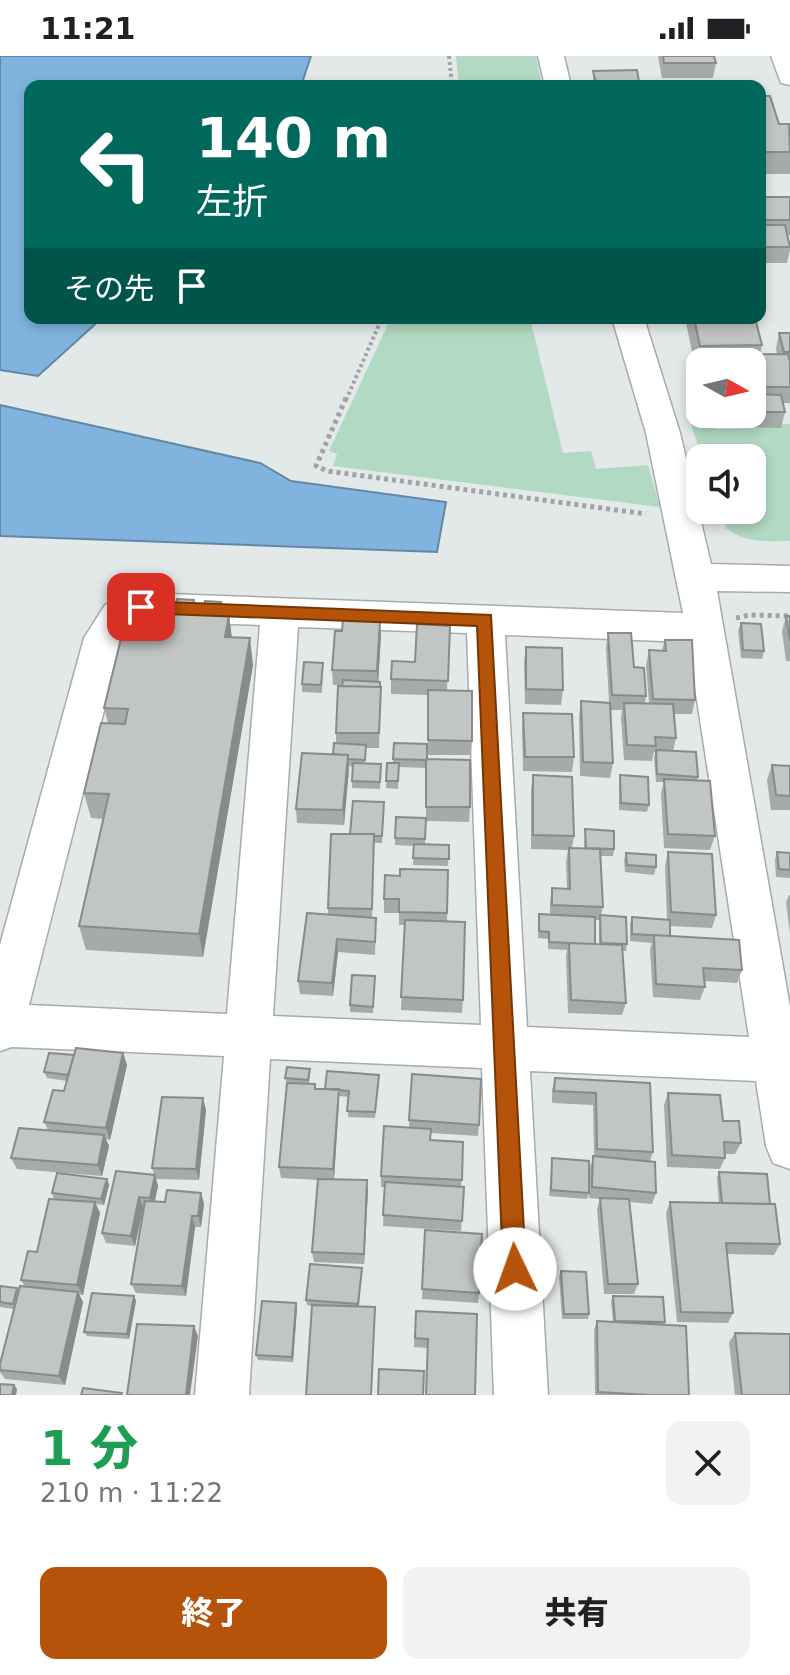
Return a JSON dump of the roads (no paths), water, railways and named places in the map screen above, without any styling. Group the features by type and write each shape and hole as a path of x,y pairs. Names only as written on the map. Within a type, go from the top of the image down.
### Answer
{"street":[{"path":"551,56 557,80"},
{"path":"784,56 790,77"},
{"path":"630,324 663,433 696,577 783,1060 790,1146"},
{"path":"696,577 790,579"},
{"path":"705,628 141,607 118,615 103,638 1,1027 783,1060"},
{"path":"222,1395 280,612"},
{"path":"485,620 521,1395"}],"water":[{"path":"0,56 311,56 303,80 24,80 24,324 95,324 38,376 0,370"},
{"path":"0,405 260,463 291,481 446,502 437,552 0,536"}]}
